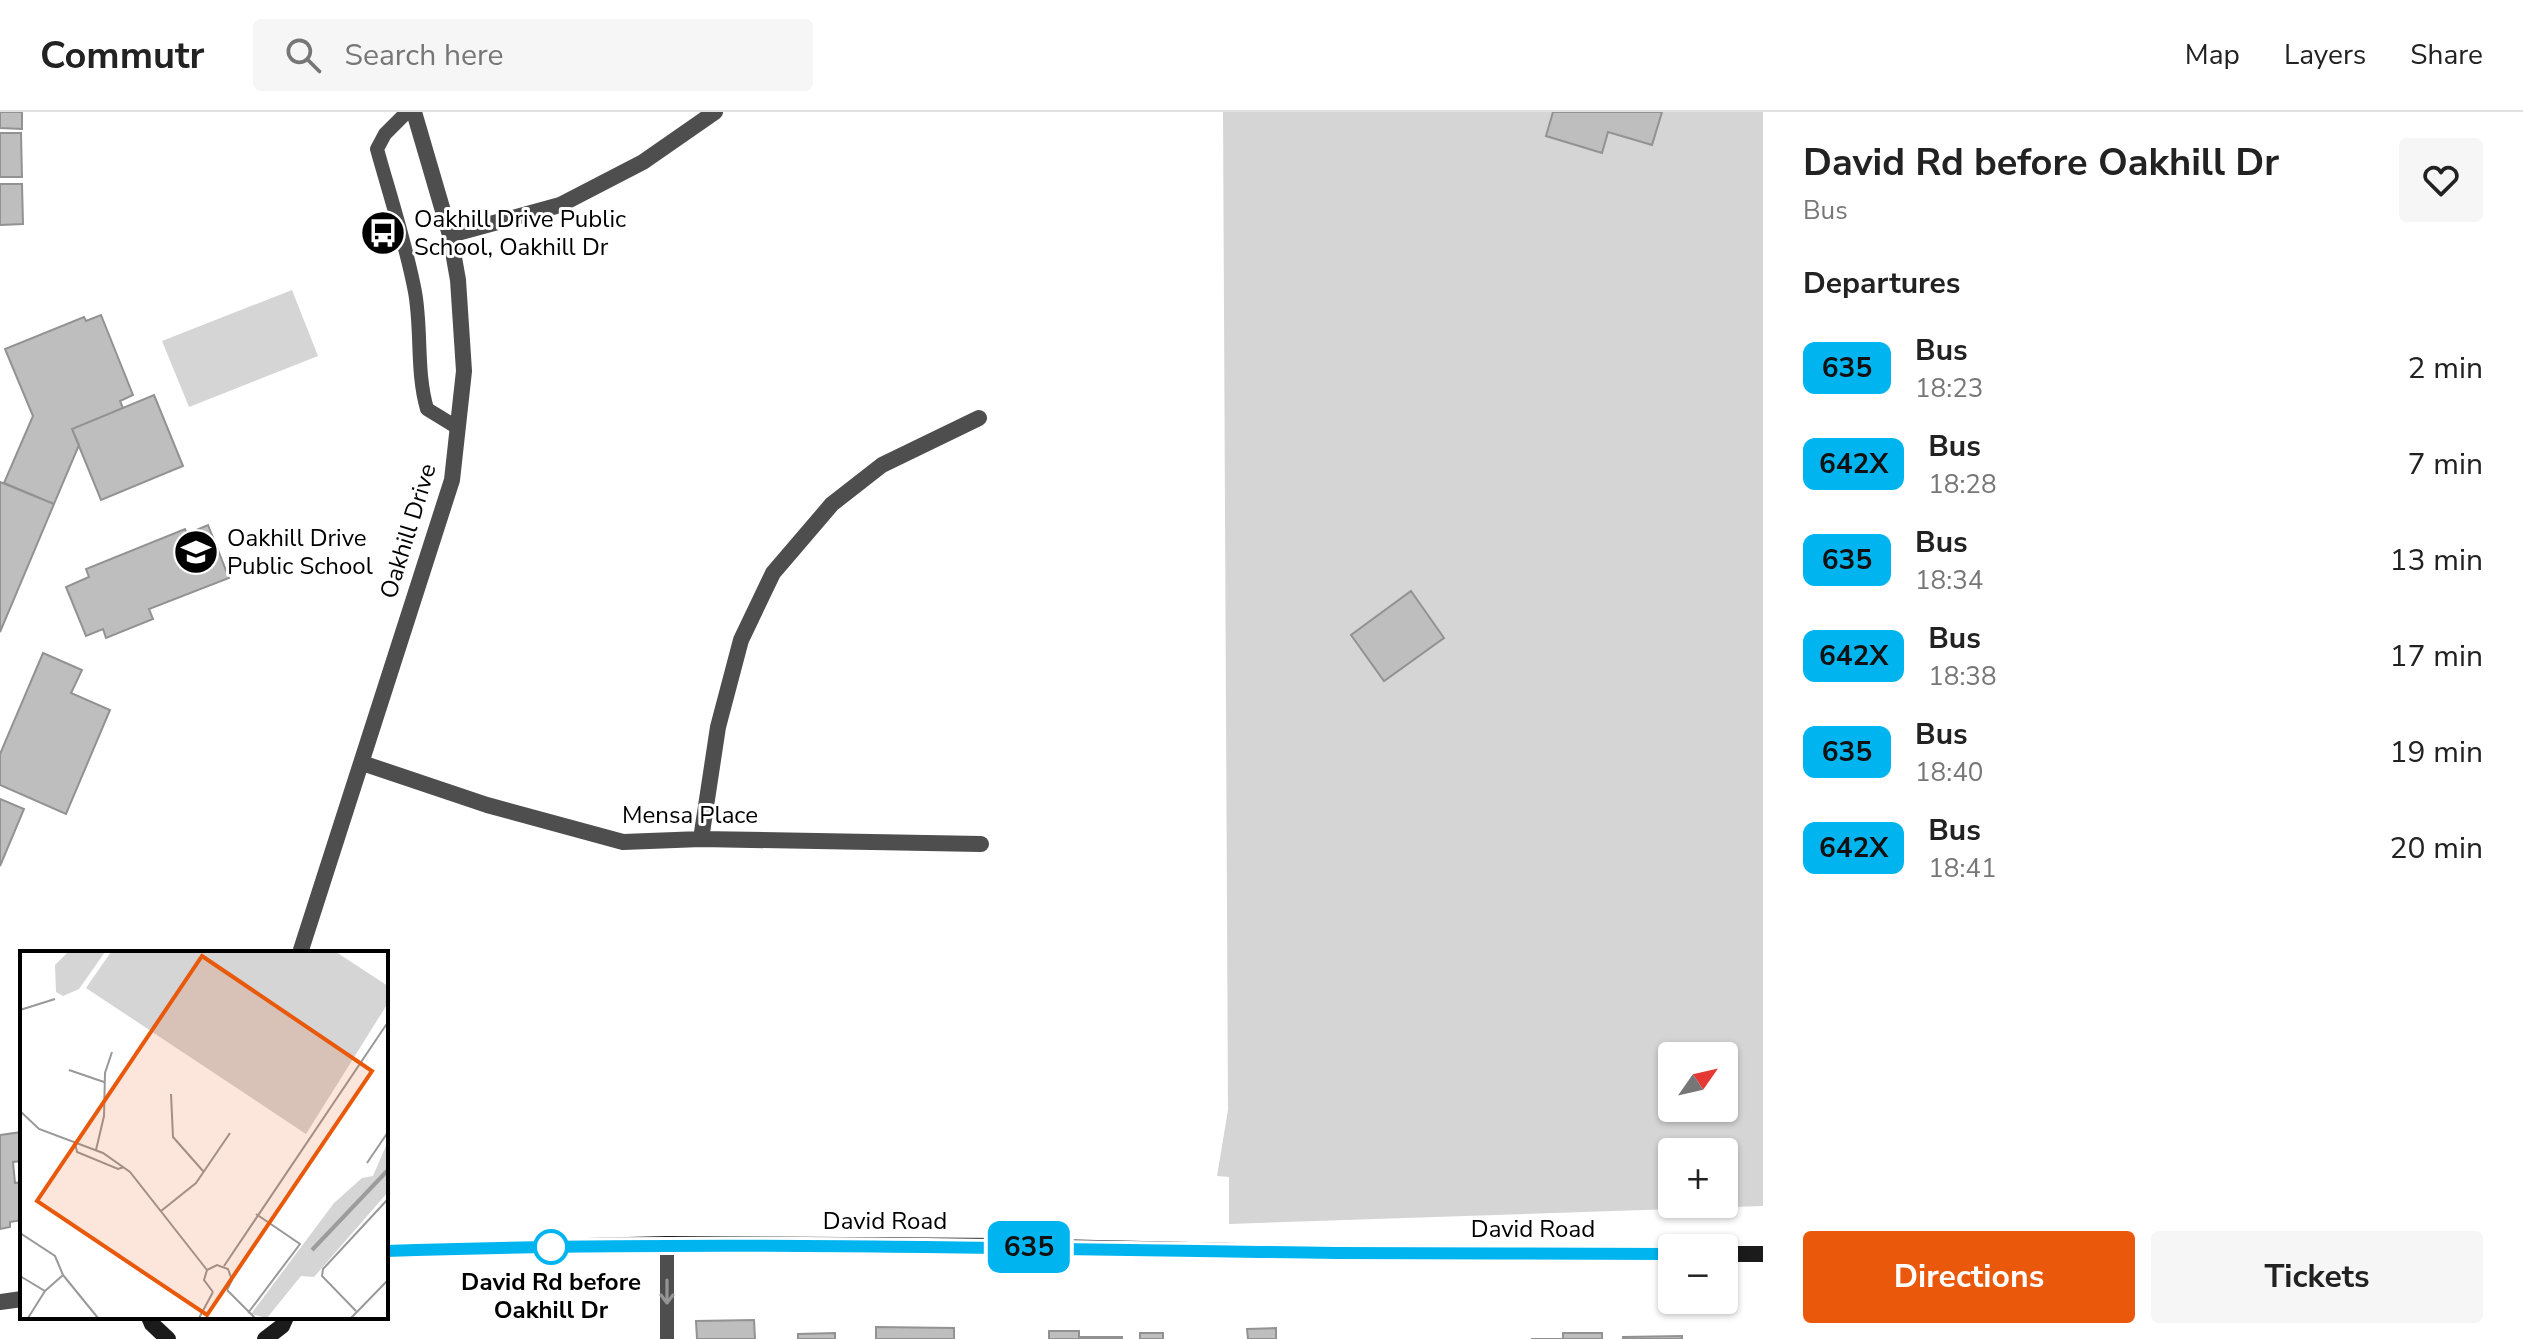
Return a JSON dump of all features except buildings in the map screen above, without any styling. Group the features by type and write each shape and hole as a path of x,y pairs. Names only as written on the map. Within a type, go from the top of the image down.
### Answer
{"street":[{"name":"Oakhill Drive","path":"301,951 452,480 464,371 458,280 450,235 414,112"},
{"path":"450,235 560,205 643,162 715,112"},
{"path":"701,839 718,727 741,640 773,573 832,504 882,465 979,418"},
{"name":"Mensa Place","path":"362,763 487,805 623,842 701,839 981,844"},
{"name":"David Road","path":"388,1251 667,1244 1658,1254"},
{"path":"1738,1254 1763,1254"},
{"path":"0,1302 20,1299"},
{"path":"151,1319 168,1339"},
{"path":"265,1339 282,1326 285,1319"}],"lane":[{"path":"407,112 385,134 377,149 415,291 421,386 427,409 458,428"},
{"path":"667,1244 667,1339"}],"shaded area":[{"path":"1223,112 1763,112 1763,1206 1738,1207 1738,1138 1658,1138 1658,1210 1229,1224 1229,1177 1217,1176 1228,1110"},
{"path":"292,290 318,356 189,407 162,341"}],"bus line":[{"name":"635","path":"388,1251 667,1244 1658,1254"}],"place":[{"name":"Oakhill Drive Public School, Oakhill Dr","path":"383,233"},
{"name":"Oakhill Drive Public School","path":"196,552"},
{"name":"David Rd before Oakhill Dr","path":"551,1247"}]}
